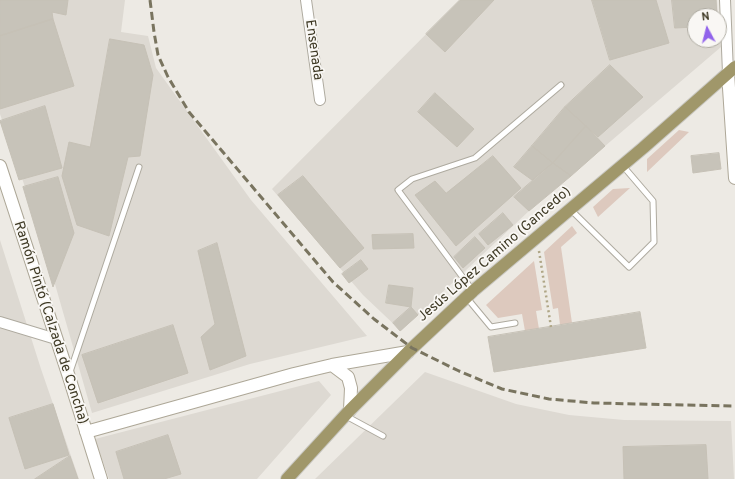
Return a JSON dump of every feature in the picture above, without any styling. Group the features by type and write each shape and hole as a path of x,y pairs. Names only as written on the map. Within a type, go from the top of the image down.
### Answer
{"main road":[{"name":"Jesús López Camino (Gancedo)","path":"287,479 348,413 408,352 469,294 732,70"}],"street":[{"name":"Ensenada","path":"306,0 320,100"},
{"path":"725,0 732,70 735,178"},
{"name":"Ramón Pintó (Calzada de Concha)","path":"0,166 101,479"},
{"path":"0,322 56,339"},
{"path":"86,432 294,374 408,352"},
{"path":"332,366 348,377 352,388 348,413"}],"lane":[{"path":"515,323 491,328 398,190 412,179 475,158 561,85"},
{"path":"570,209 629,267 654,242 653,201 622,165"},
{"path":"69,377 140,167"},
{"path":"348,413 383,436"}],"path":[{"path":"537,236 551,327"}],"shaded area":[{"path":"0,0 125,0 121,32 148,36 156,68 251,200 367,336 250,364 92,413 38,225 0,114"},
{"path":"460,0 717,0 718,8 687,8 687,48 720,48 529,211 401,331 363,295 272,189"},
{"path":"679,130 689,132 647,172 647,159"},
{"path":"630,188 598,217 593,207 613,189"},
{"path":"572,226 577,233 561,247 572,323 560,325 558,308 553,309 544,252"},
{"path":"0,240 41,369 79,479 0,479"},
{"path":"534,261 542,310 536,311 539,329 525,331 522,314 498,318 486,305"},
{"path":"425,372 516,404 569,415 624,420 731,421 734,479 315,479"},
{"path":"319,381 331,395 257,479 109,479 95,439"}],"building":[{"path":"0,0 68,0 66,15 52,12 53,19 0,36"},
{"path":"460,0 494,0 445,52 426,34"},
{"path":"592,0 656,0 669,43 610,60"},
{"path":"672,0 716,0 716,8 687,8 687,27 675,28"},
{"path":"53,19 74,86 0,109 0,36"},
{"path":"110,39 144,45 153,75 140,156 128,157 109,236 77,225 62,176 69,142 90,147"},
{"path":"610,65 643,97 598,137 565,107"},
{"path":"435,93 474,129 457,147 418,112"},
{"path":"45,106 62,168 19,180 0,121"},
{"path":"565,107 586,126 553,163 532,146"},
{"path":"586,126 605,146 571,176 553,163"},
{"path":"532,146 553,163 532,180 514,167"},
{"path":"719,153 721,169 693,173 691,156"},
{"path":"493,156 521,188 456,246 415,195 435,181 446,193"},
{"path":"553,163 571,176 529,211 514,197"},
{"path":"303,176 364,248 340,268 278,195"},
{"path":"58,177 74,233 53,287 23,187"},
{"path":"503,213 513,225 488,245 479,234"},
{"path":"413,234 414,248 373,249 372,235"},
{"path":"475,237 485,248 463,268 454,257"},
{"path":"217,243 246,356 210,370 201,337 215,324 198,251"},
{"path":"361,260 368,269 349,283 342,274"},
{"path":"389,285 413,288 411,307 386,303"},
{"path":"411,307 418,315 400,331 393,323"},
{"path":"640,312 646,348 494,372 488,337"},
{"path":"173,325 188,373 98,403 82,355"},
{"path":"53,404 69,455 25,469 9,418"},
{"path":"168,435 181,474 164,479 124,479 116,452"},
{"path":"706,445 708,479 624,479 623,447"},
{"path":"70,456 78,479 35,479"}],"railway":[{"path":"150,0 158,55 168,77 189,112 333,282 374,319 412,348 459,371 502,389 549,399 594,403 735,406"}]}
